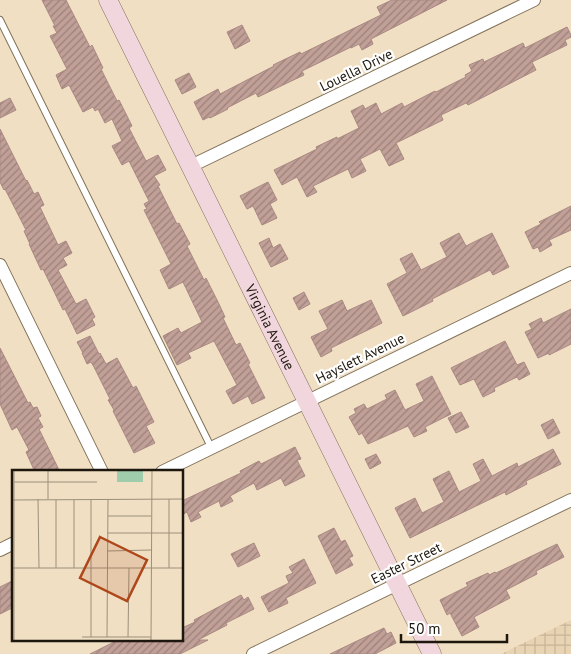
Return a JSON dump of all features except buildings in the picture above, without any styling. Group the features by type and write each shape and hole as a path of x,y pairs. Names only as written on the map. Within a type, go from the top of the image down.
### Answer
{"street":[{"name":"Virginia Avenue","path":"108,0 432,654"},
{"name":"Louella Drive","path":"191,166 534,0"},
{"path":"0,265 101,470"},
{"name":"Hayslett Avenue","path":"166,470 571,273"},
{"name":"Easter Street","path":"253,654 571,500"},
{"path":"0,550 12,544"}],"lane":[{"path":"0,20 211,447"}],"shaded area":[{"path":"571,620 571,654 501,654"}]}
